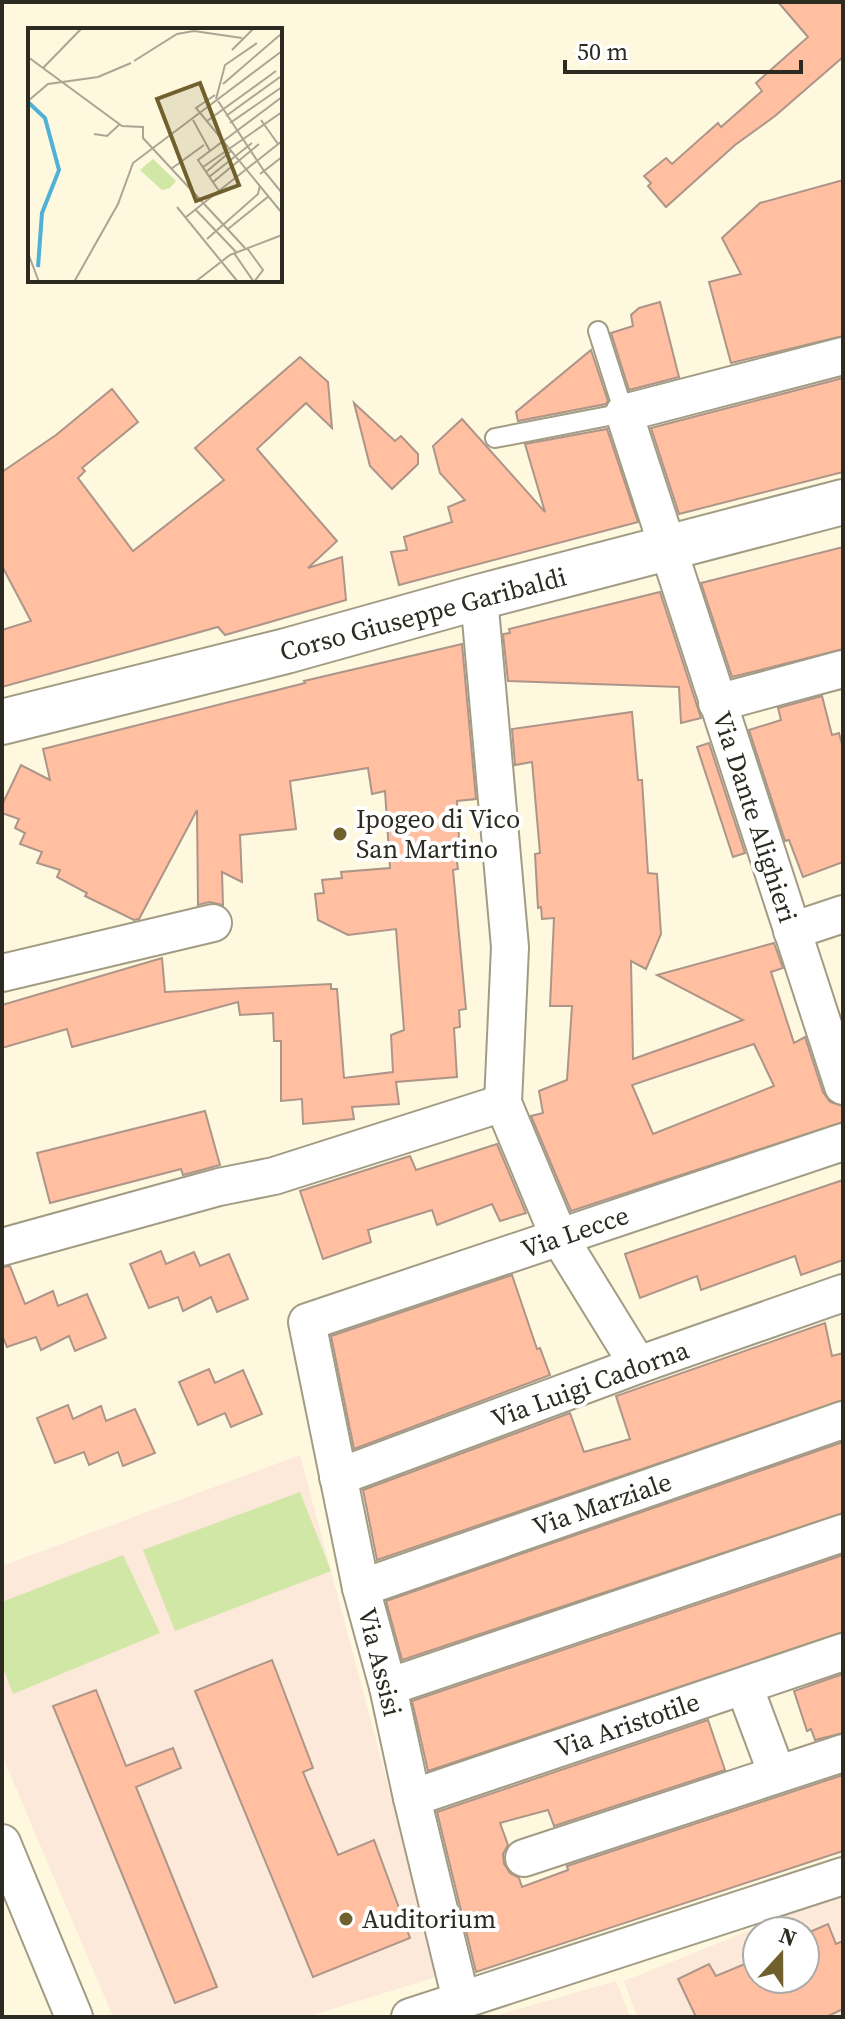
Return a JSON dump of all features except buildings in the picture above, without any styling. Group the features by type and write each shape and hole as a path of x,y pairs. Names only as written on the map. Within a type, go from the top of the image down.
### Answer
{"street":[{"path":"624,413 843,356"},
{"name":"Via Dante Alighieri","path":"624,413 843,1086"},
{"name":"Corso Giuseppe Garibaldi","path":"2,722 286,651 843,502"},
{"path":"479,597 510,947 503,1103 559,1237 638,1365"},
{"path":"717,703 843,669"},
{"path":"792,931 843,914"},
{"path":"4,963 213,923"},
{"path":"2,1247 219,1187 274,1176 503,1103"},
{"name":"Via Lecce","path":"307,1322 843,1142"},
{"name":"Via Luigi Cadorna","path":"338,1477 638,1365 843,1293"},
{"name":"Via Assisi","path":"307,1322 361,1588 388,1687 461,2000"},
{"name":"Via Marziale","path":"361,1588 843,1420"},
{"path":"388,1687 843,1533"},
{"name":"Via Aristotile","path":"412,1798 843,1652"},
{"path":"744,1686 777,1774"},
{"path":"524,1858 843,1753"},
{"path":"2,1843 74,2017"},
{"path":"410,2017 843,1876"}],"lane":[{"path":"495,438 624,413 598,331"}],"shaded area":[{"path":"300,1455 439,1976 307,2017 113,2017 2,1755 2,1566"},
{"path":"843,1893 843,2017 637,2017 624,1981 741,1934 741,1995 821,1995 821,1915 788,1915"},
{"path":"616,1981 630,2017 491,2017"}],"green space":[{"path":"300,1492 331,1571 175,1631 143,1550"},
{"path":"123,1555 160,1633 13,1694 2,1665 2,1602"}],"place":[{"name":"Ipogeo di Vico San Martino","path":"340,834"},
{"name":"Auditorium","path":"346,1919"}]}
